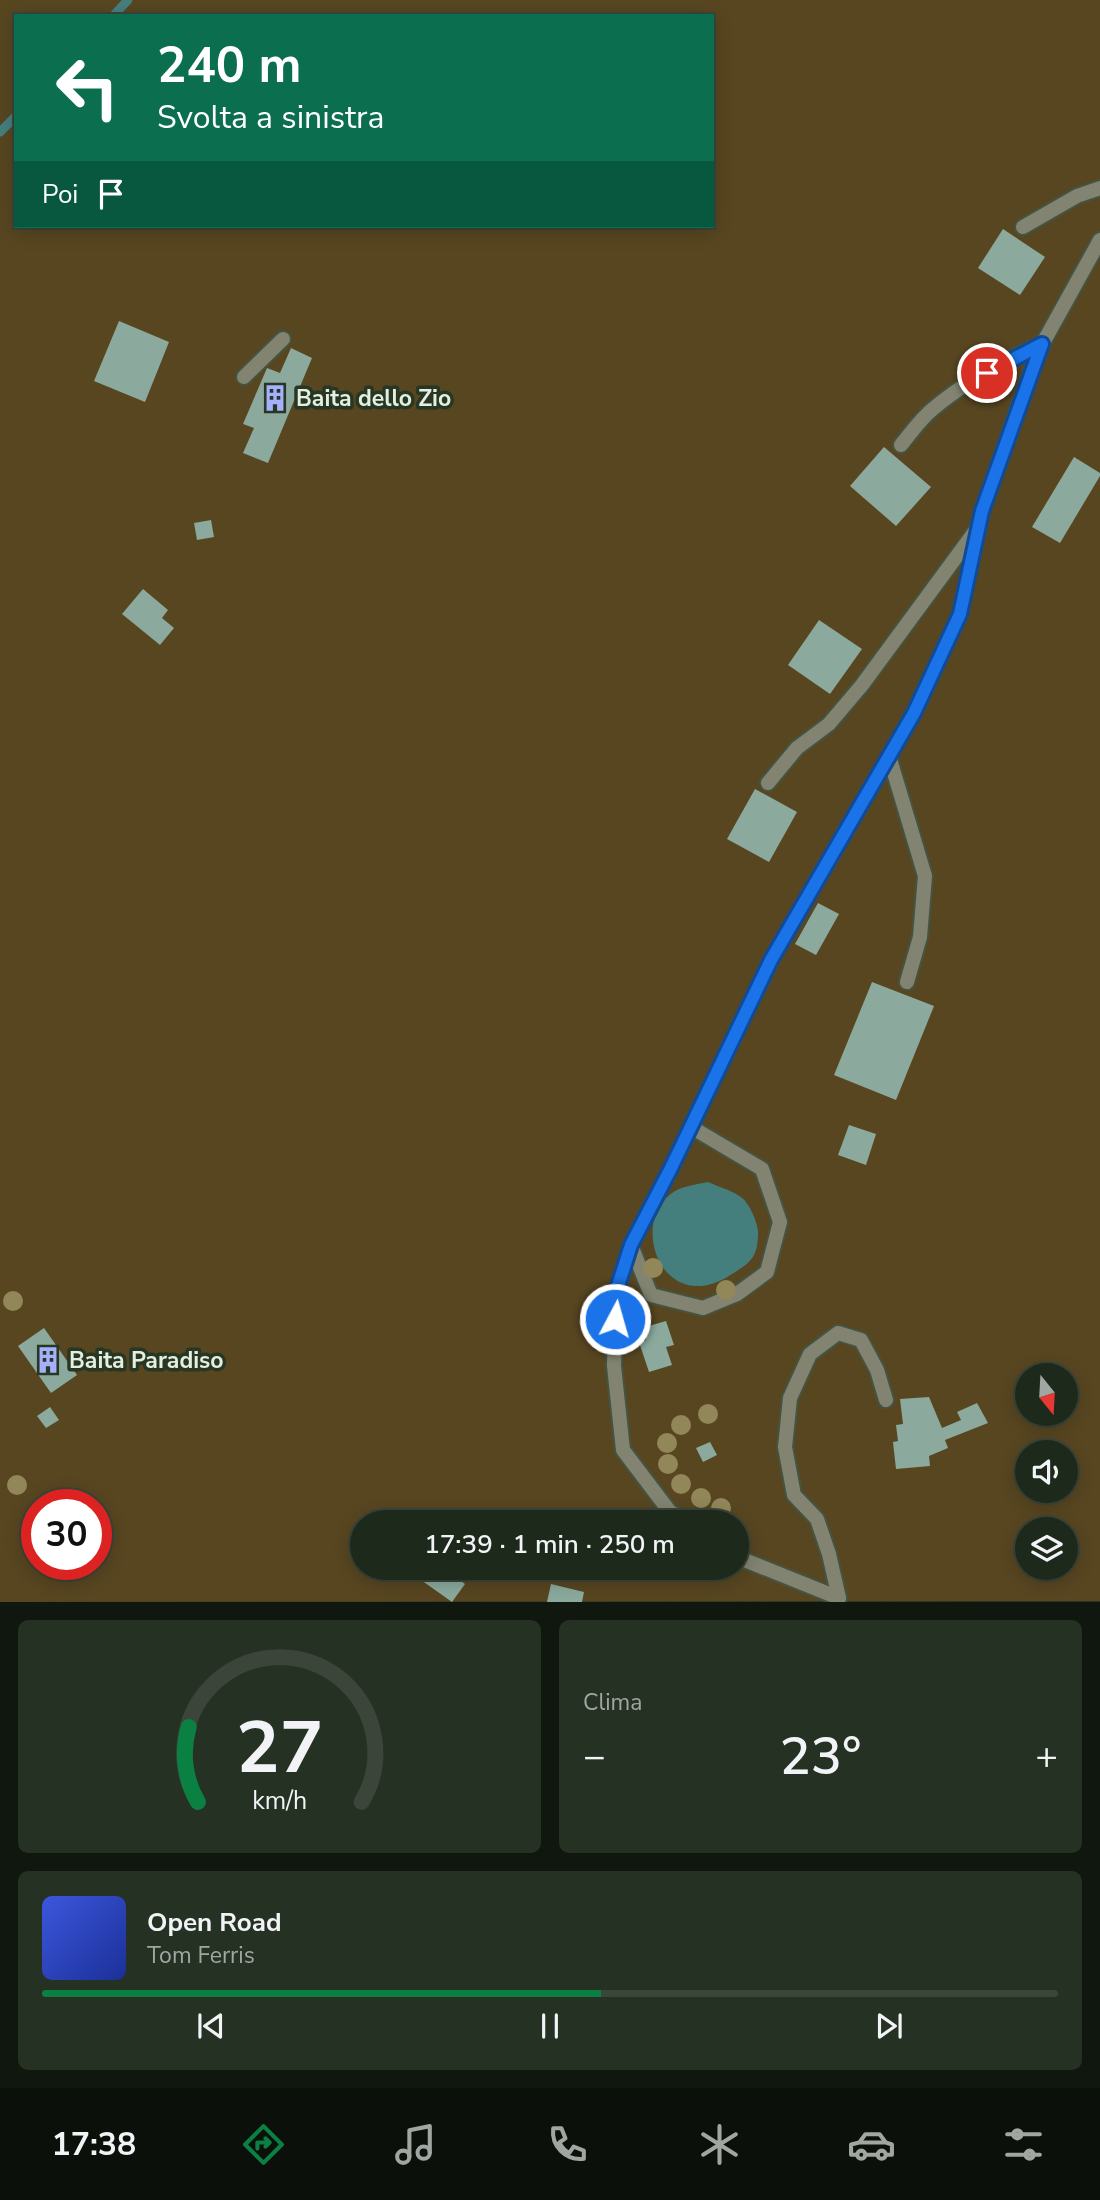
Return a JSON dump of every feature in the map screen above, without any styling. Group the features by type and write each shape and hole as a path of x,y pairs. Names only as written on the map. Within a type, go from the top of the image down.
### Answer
{"street":[{"path":"1023,227 1077,196 1100,188"},
{"path":"668,1510 623,1450 614,1366 615,1295 631,1245 771,960 914,713 960,614 982,511 1042,344 1100,240"},
{"path":"244,377 283,340"},
{"path":"901,445 932,410 963,386 1042,344"},
{"path":"768,783 797,748 829,724 862,685 979,526"},
{"path":"888,756 925,876 920,937 907,982"},
{"path":"631,1245 651,1295 703,1308 737,1294 766,1272 780,1222 762,1170 691,1127"},
{"path":"749,1562 839,1598 817,1519 794,1494 785,1447 790,1398 810,1354 838,1334 861,1340 877,1370 886,1400"}],"shaded area":[{"path":"0,0 1100,0 1100,1601 0,1602"}],"water":[{"path":"708,1182 735,1193 747,1204 758,1228 757,1247 749,1262 732,1274 707,1285 687,1285 670,1275 659,1260 653,1241 654,1222 662,1204 677,1190"}],"building":[{"path":"1003,229 1045,257 1020,295 978,268"},
{"path":"119,321 169,342 145,402 94,381"},
{"name":"Baita dello Zio","path":"291,348 312,358 268,463 243,453 254,428 243,424 267,368 280,373"},
{"path":"884,447 931,487 896,526 850,486"},
{"path":"1074,457 1100,473 1100,476 1060,543 1032,527"},
{"path":"211,520 214,537 197,540 194,523"},
{"path":"143,589 168,610 162,618 174,628 160,645 122,614"},
{"path":"819,620 862,649 830,694 788,665"},
{"path":"755,789 797,812 769,862 727,839"},
{"path":"818,903 839,914 816,955 795,944"},
{"path":"872,982 934,1006 896,1100 834,1075"},
{"path":"849,1125 876,1134 866,1165 838,1155"},
{"path":"666,1321 674,1345 666,1347 672,1365 649,1372 639,1342 646,1340 642,1328"},
{"name":"Baita Paradiso","path":"44,1328 77,1375 51,1393 18,1346"},
{"path":"929,1397 942,1428 961,1420 957,1412 977,1403 988,1423 945,1440 948,1448 929,1456 930,1466 896,1469 893,1442 898,1441 896,1425 903,1424 900,1399"},
{"path":"50,1407 59,1420 46,1428 37,1416"},
{"path":"710,1442 717,1455 703,1462 696,1448"},
{"path":"421,1580 460,1580 465,1584 452,1602"},
{"path":"551,1584 584,1592 582,1602 547,1602"}],"waterway":[{"path":"115,14 128,0"},
{"path":"0,132 14,118"}],"place":[{"name":"Baita dello Zio","path":"275,398"},
{"name":"Baita Paradiso","path":"48,1360"}],"route":[{"path":"615,1319 615,1295 631,1245 771,960 914,713 960,614 982,511 1042,344 987,373"}]}
